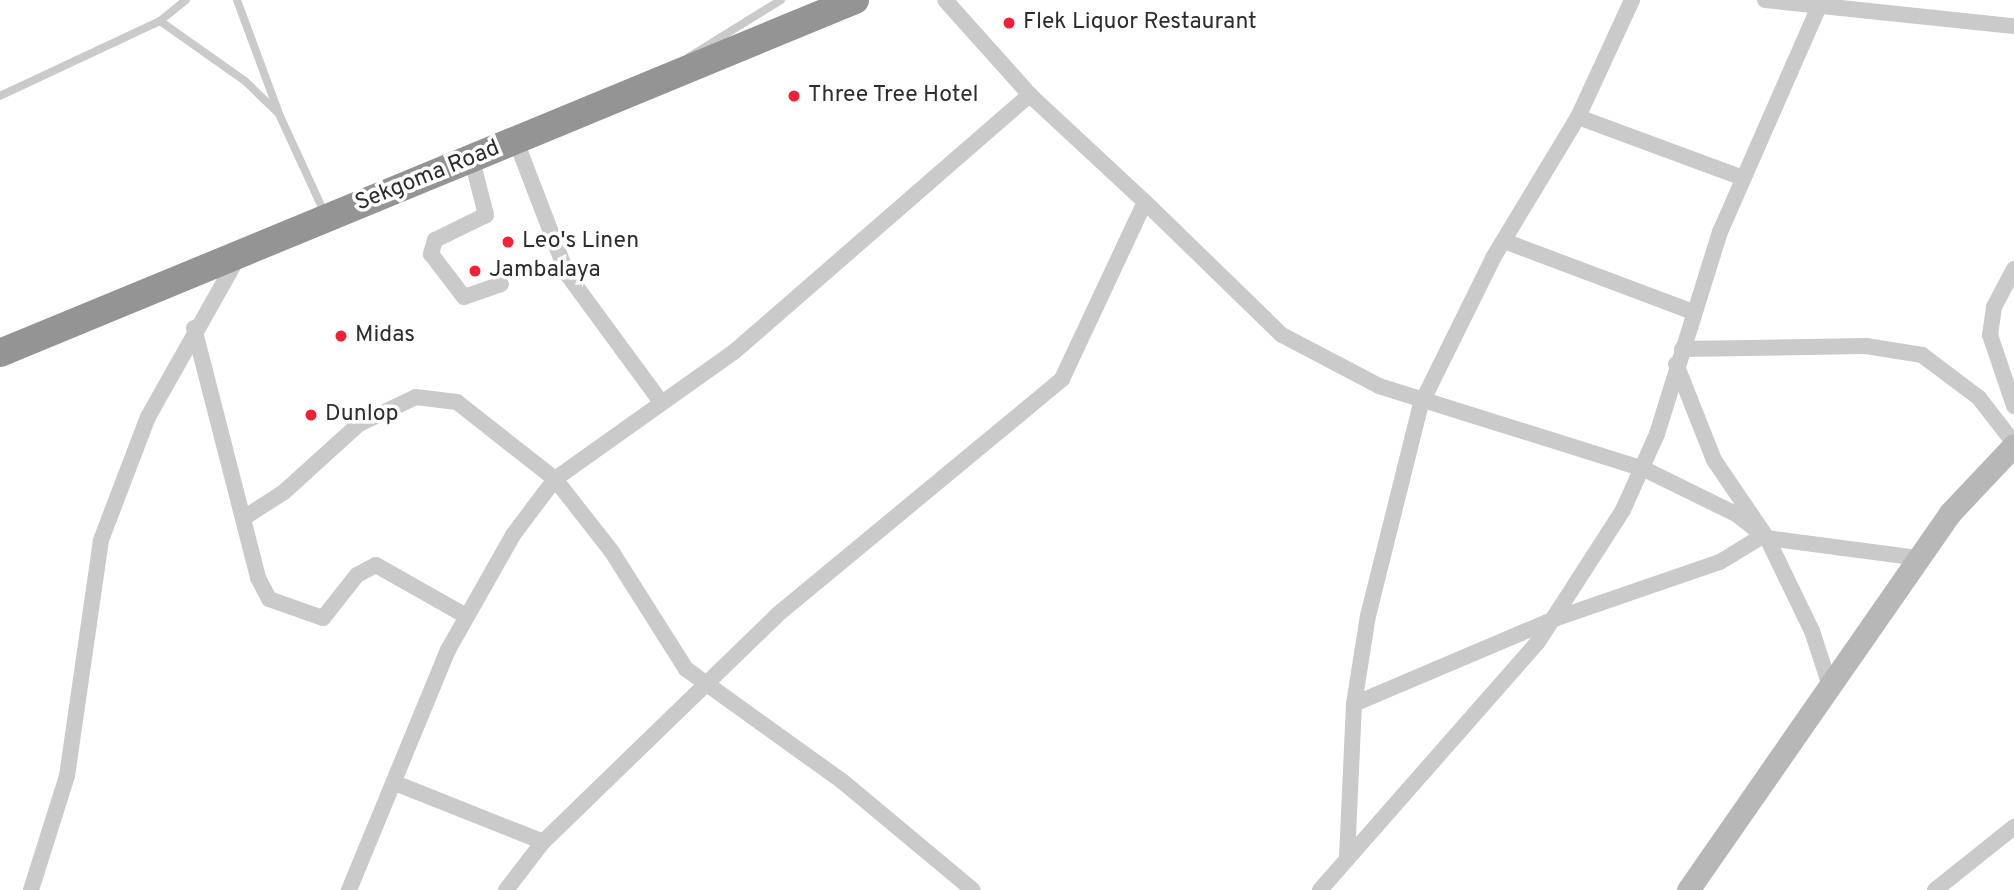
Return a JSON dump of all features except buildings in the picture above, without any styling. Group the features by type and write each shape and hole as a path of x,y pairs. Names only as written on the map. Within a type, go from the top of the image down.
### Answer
{"highway":[{"name":"Sekgoma Road","path":"0,353 855,0"}],"street":[{"path":"944,0 1030,95 1282,334 1421,404 1644,469 1736,514 1766,537 1918,558"},
{"path":"1347,858 1354,704 1368,616 1421,404 1504,241 1578,117 1632,0"},
{"path":"1765,0 1899,10 2014,26"},
{"path":"1320,890 1557,618 1644,469 1693,312 1743,178 1820,5"},
{"path":"349,890 466,616 555,479 836,268 1030,95"},
{"path":"1578,117 1743,178"},
{"path":"516,141 572,282 661,402"},
{"path":"472,160 486,215 435,240 431,254 464,297 500,284"},
{"path":"506,890 543,842 707,681 824,572 1062,379 1145,202"},
{"path":"1504,241 1693,312"},
{"path":"31,890 67,776 102,540 148,417 194,328 238,257"},
{"path":"2014,268 1994,307 1990,335 2014,406"},
{"path":"194,328 263,592 278,604 327,616 357,575 376,565 466,616"},
{"path":"1679,357 1866,346 1922,355 1979,398 2014,444 1987,468 1918,558 1688,890"},
{"path":"1679,357 1714,460 1766,537 1821,649 1829,686"},
{"path":"245,517 284,492 359,424 416,397 457,402 555,479 612,552 680,662 842,781 972,890"},
{"path":"1354,704 1557,618 1720,562 1766,537"},
{"path":"395,783 543,842"},
{"path":"1935,890 2014,827"}],"lane":[{"path":"0,96 160,21 186,0"},
{"path":"237,0 279,114 327,219"},
{"path":"666,76 697,50 781,0"},
{"path":"160,21 245,81 279,114"}],"place":[{"name":"Flek Liquor Restaurant","path":"1009,23"},
{"name":"Three Tree Hotel","path":"794,96"},
{"name":"Leo's Linen","path":"508,242"},
{"name":"Jambalaya","path":"475,271"},
{"name":"Midas","path":"341,336"},
{"name":"Dunlop","path":"311,415"}]}
